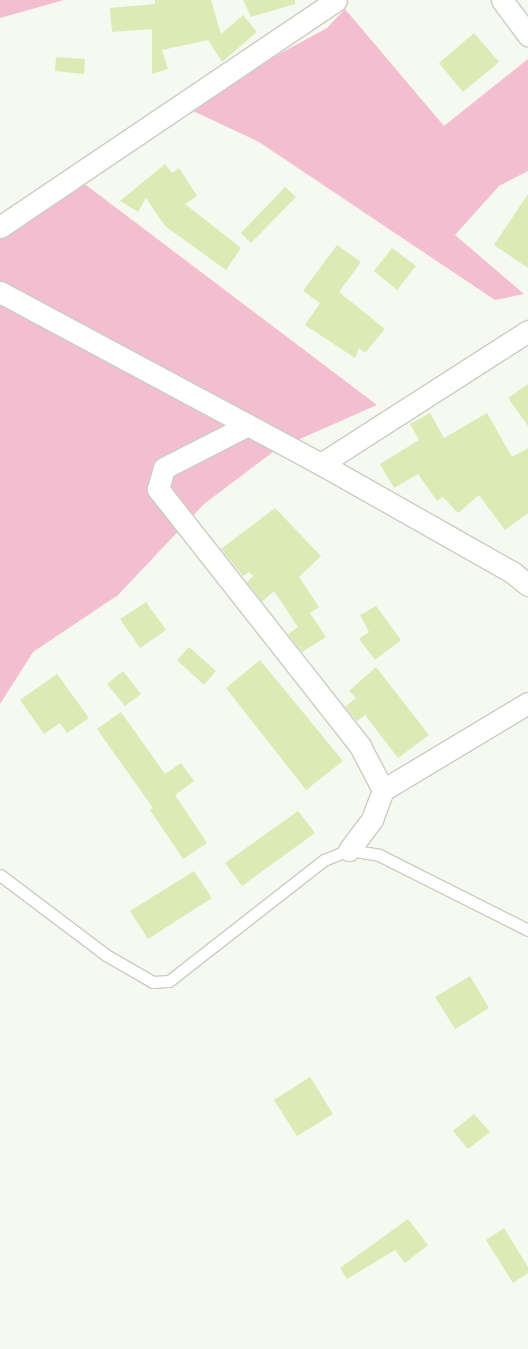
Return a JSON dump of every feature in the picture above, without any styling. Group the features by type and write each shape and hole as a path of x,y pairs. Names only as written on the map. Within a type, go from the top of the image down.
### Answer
{"street":[{"path":"0,227 336,0"},
{"path":"502,0 528,35"},
{"path":"0,292 321,464 512,572 528,585"},
{"path":"321,464 528,331"},
{"path":"248,425 164,468 158,489 360,746 383,790"},
{"path":"349,850 372,819 383,790 528,703"}],"lane":[{"path":"0,875 139,977 169,981 324,860 349,850 379,855 528,930"}],"shaded area":[{"path":"0,0 64,0 0,18"},
{"path":"345,9 444,126 528,59 528,171 499,186 455,235 524,294 495,300 259,142 191,110 239,76 327,28"},
{"path":"78,179 377,405 277,449 204,504 118,595 33,652 0,704 0,227"}],"building":[{"path":"155,0 211,0 221,34 243,15 257,32 222,62 208,40 162,50 168,69 152,74 152,29 112,32 110,8 155,4"},
{"path":"243,0 295,0 295,4 251,17"},
{"path":"474,33 499,62 463,92 439,63"},
{"path":"56,57 85,59 84,74 55,71"},
{"path":"165,164 172,173 179,168 197,196 185,204 241,248 226,270 165,226 146,198 138,212 120,201"},
{"path":"285,187 296,197 251,243 241,233"},
{"path":"528,194 528,268 494,245"},
{"path":"337,245 361,262 339,292 385,329 365,353 359,348 355,358 305,325 320,303 303,291"},
{"path":"392,248 416,266 397,290 374,271"},
{"path":"528,384 528,426 508,398"},
{"path":"430,413 444,438 487,413 512,457 528,448 528,513 505,530 479,495 458,513 443,497 437,501 418,474 394,488 380,464 419,440 410,424"},
{"path":"275,508 321,556 299,577 319,607 310,613 326,637 302,652 288,634 298,627 274,591 262,602 247,582 253,576 249,572 243,576 221,549"},
{"path":"146,602 166,630 140,648 120,619"},
{"path":"376,606 401,640 375,660 359,639 369,632 360,615"},
{"path":"189,647 216,671 204,685 177,660"},
{"path":"260,660 343,761 306,790 226,688"},
{"path":"376,667 429,735 398,758 365,715 357,721 345,707 356,698 349,691"},
{"path":"123,671 141,694 125,706 107,684"},
{"path":"57,674 89,718 67,733 60,723 44,734 20,700"},
{"path":"121,712 165,774 181,763 194,781 175,795 207,843 183,859 150,810 153,808 97,729"},
{"path":"298,811 315,833 242,886 225,863"},
{"path":"194,871 212,898 148,939 130,911"},
{"path":"470,976 489,1008 455,1029 435,997"},
{"path":"310,1077 333,1114 297,1136 274,1100"},
{"path":"474,1114 490,1132 468,1149 453,1131"},
{"path":"408,1219 428,1245 405,1263 395,1250 347,1279 340,1268"},
{"path":"504,1228 528,1267 528,1273 513,1283 486,1240"}]}
